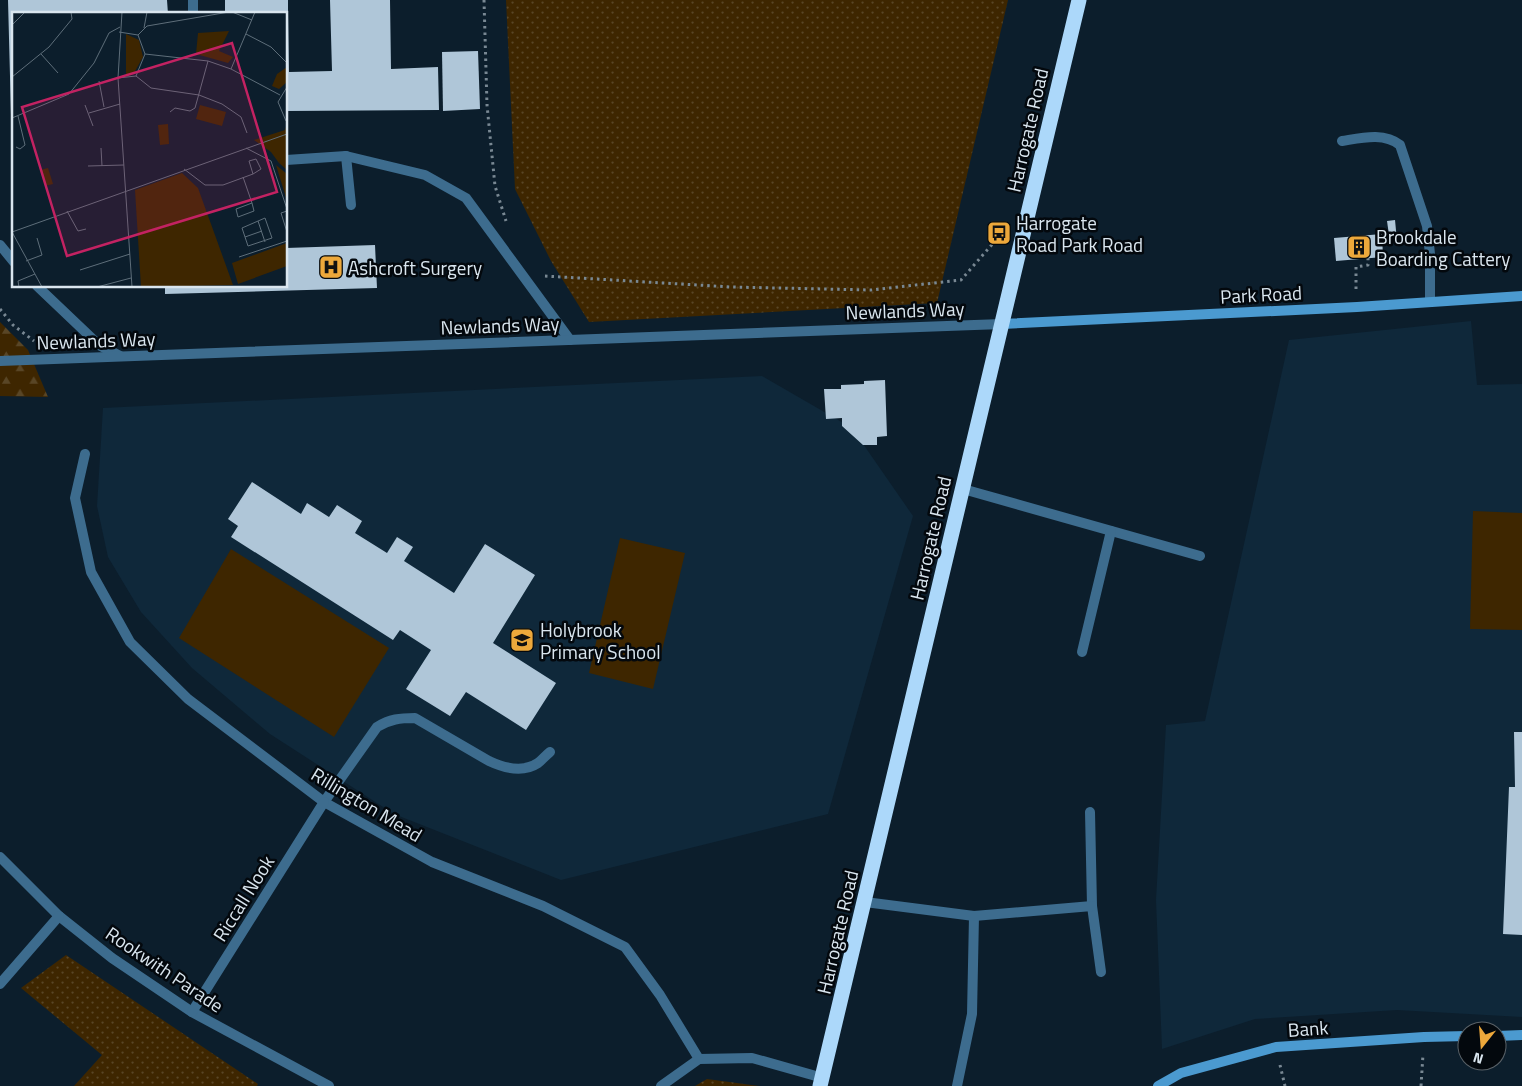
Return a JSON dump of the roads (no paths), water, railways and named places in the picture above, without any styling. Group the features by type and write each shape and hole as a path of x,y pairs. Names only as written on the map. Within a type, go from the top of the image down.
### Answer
{"highway":[{"name":"Harrogate Road","path":"821,1082 1079,0"}],"street":[{"path":"1342,141 1370,137 1388,138 1400,145 1427,226 1430,254 1430,302"},
{"path":"288,160 346,156 425,175 466,198 570,340"},
{"path":"346,156 351,205"},
{"path":"0,245 12,260"},
{"path":"39,288 99,345 121,357"},
{"name":"Park Road","path":"1002,324 1357,307 1522,296"},
{"name":"Newlands Way","path":"0,361 1002,324"},
{"name":"Rillington Mead","path":"85,454 75,498 91,572 130,642 188,699 324,802 432,862 543,906 625,947 660,995 700,1058"},
{"path":"963,489 1200,556"},
{"path":"1082,652 1111,531"},
{"name":"Riccall Nook","path":"192,1012 324,802 377,727 387,720 415,718 489,761 510,768 522,768 537,764 550,752"},
{"path":"1090,812 1092,906 1101,972"},
{"name":"Rookwith Parade","path":"0,857 59,916 112,958 192,1012 329,1086"},
{"path":"865,902 974,916 1092,906"},
{"path":"0,984 59,916"},
{"path":"957,1086 972,1014 974,916"},
{"path":"1507,1036 1522,1035"},
{"name":"Bank","path":"1158,1086 1181,1073 1276,1048 1457,1036"},
{"path":"661,1086 700,1058 752,1058 821,1082"}],"place":[{"name":"Harrogate Road Park Road","path":"999,233"},
{"name":"Brookdale Boarding Cattery","path":"1359,247"},
{"name":"Ashcroft Surgery","path":"331,267"},
{"name":"Holybrook Primary School","path":"522,640"}]}
